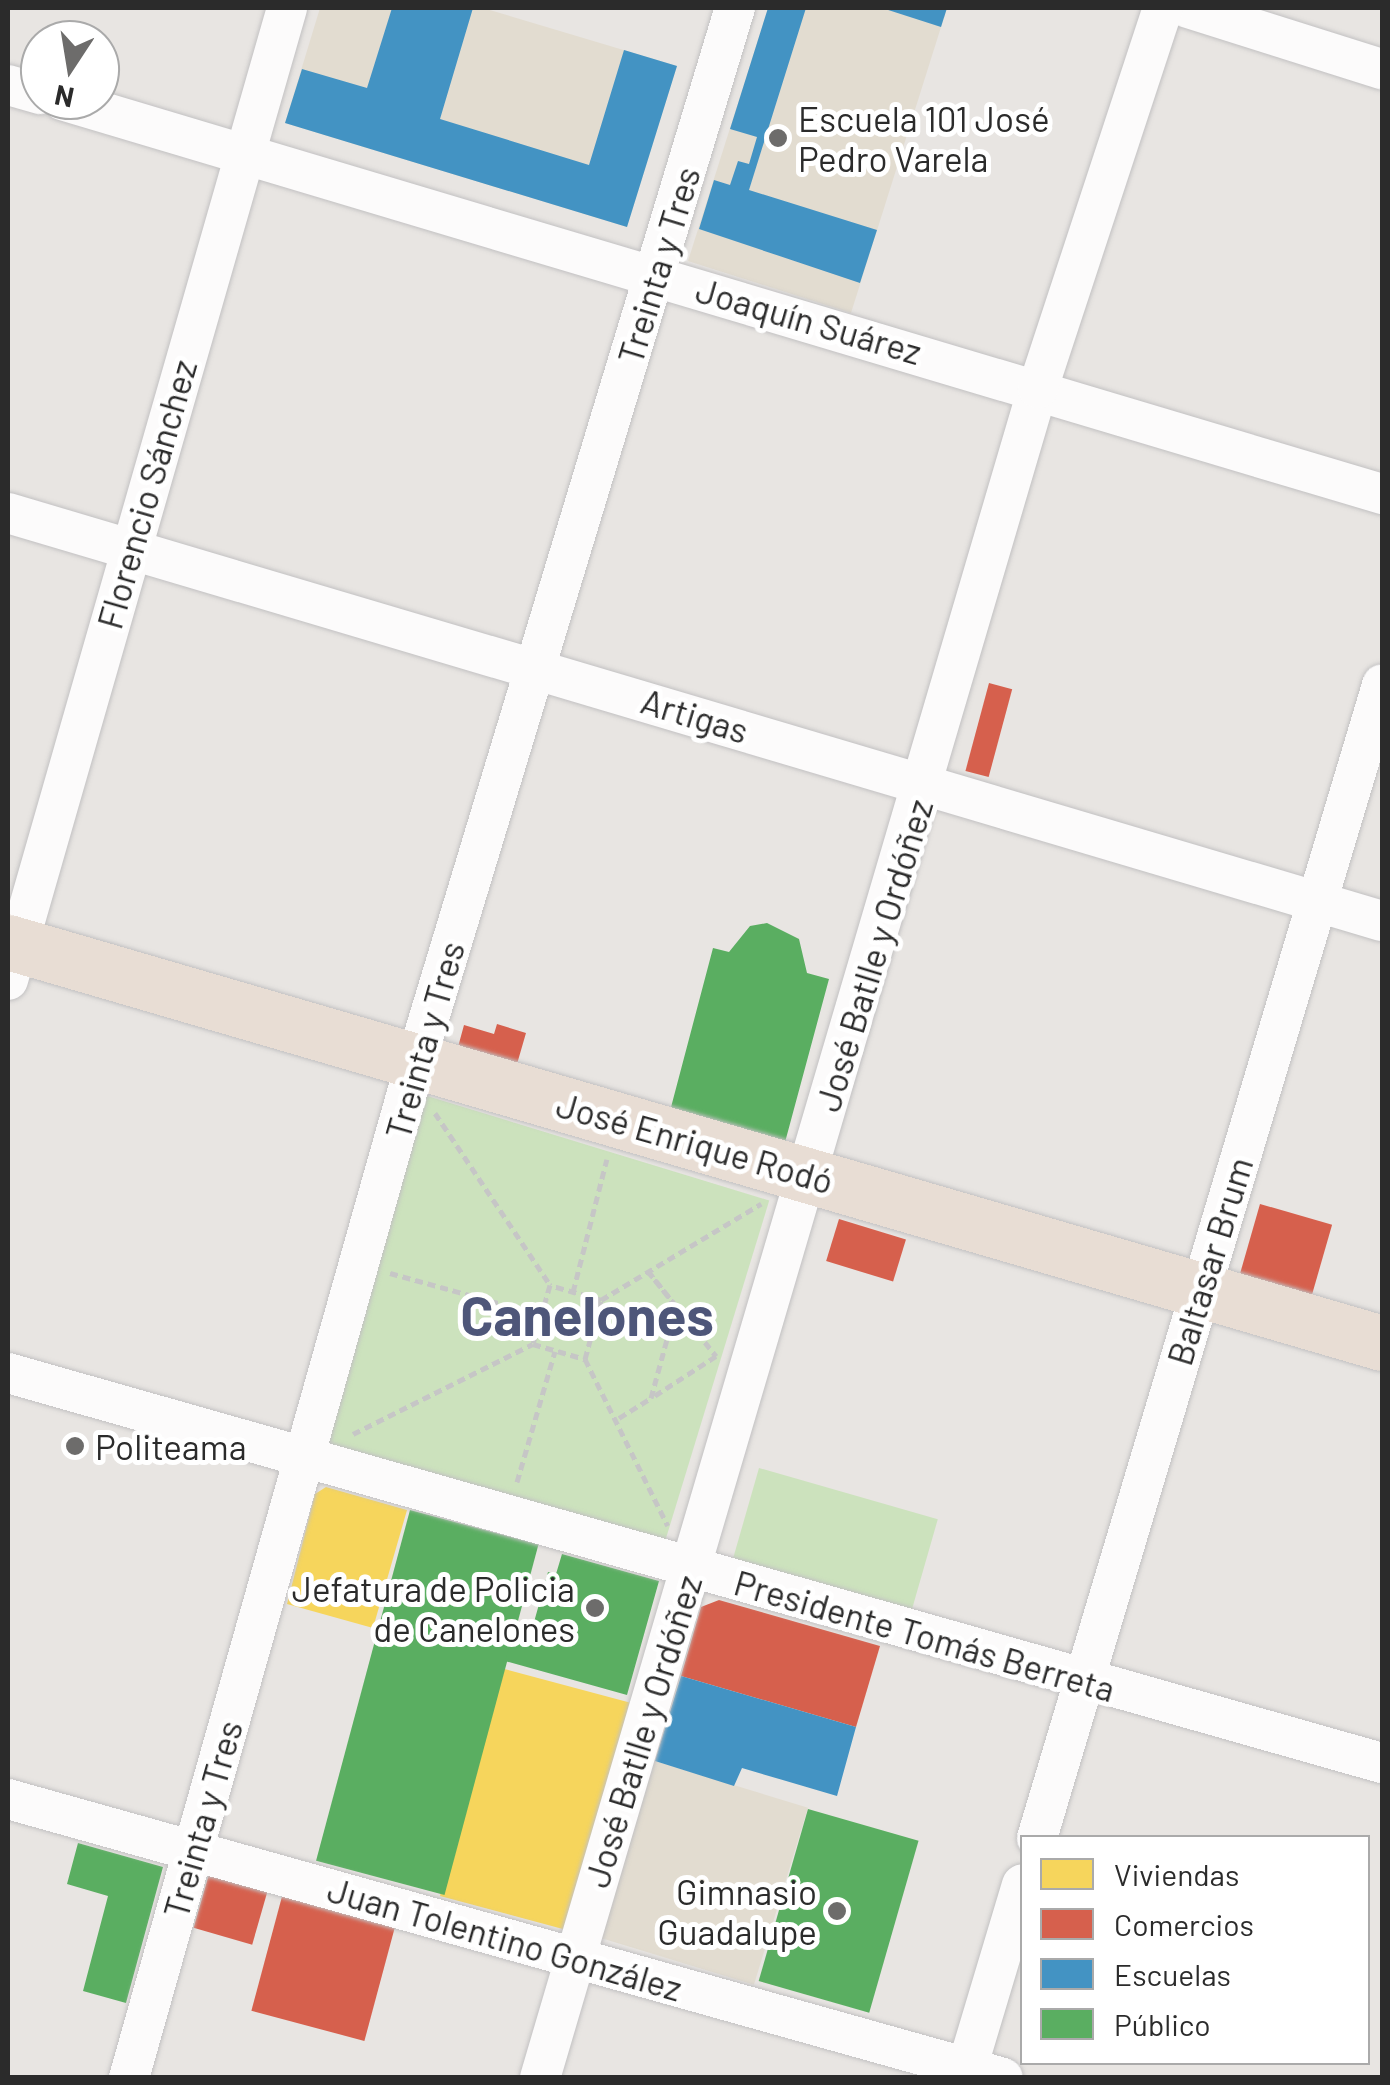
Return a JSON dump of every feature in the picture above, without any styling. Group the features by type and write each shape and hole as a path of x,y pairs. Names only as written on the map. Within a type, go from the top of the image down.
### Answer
{"highway":[{"name":"José Enrique Rodó","path":"11,956 416,1061 788,1186 1202,1288 1382,1343"}],"street":[{"name":"Florencio Sánchez","path":"11,956 287,8"},
{"name":"Treinta y Tres","path":"129,2078 308,1460 416,1061 735,8"},
{"name":"José Batlle y Ordóñez","path":"540,2078 690,1569 788,1186 924,784 1038,388 1162,8"},
{"path":"1188,8 1382,69"},
{"name":"Joaquín Suárez","path":"120,116 1382,494"},
{"name":"Artigas","path":"8,513 1382,921"},
{"name":"Baltasar Brum","path":"1038,1835 1382,685"},
{"name":"Presidente Tomás Berreta","path":"8,1373 1382,1763"},
{"name":"Juan Tolentino González","path":"8,1799 978,2074"},
{"path":"978,2074 1020,1894"}],"path":[{"path":"416,1061 424,1095 550,1285 601,1300"},
{"path":"573,1292 610,1148"},
{"path":"752,1193 788,1186"},
{"path":"765,1217 788,1186"},
{"path":"585,1359 601,1300 788,1186"},
{"path":"361,1265 542,1315"},
{"path":"619,1418 716,1356 648,1271"},
{"path":"648,1271 676,1306 651,1398"},
{"path":"533,1344 550,1285"},
{"path":"308,1460 533,1344 585,1359 619,1418 675,1541 680,1523"},
{"path":"508,1514 556,1351"}],"shaded area":[{"path":"320,8 483,8 677,66 627,227 285,123"},
{"path":"768,8 947,8 851,313 688,261"},
{"path":"655,1761 808,1808 754,1985 601,1938"}],"green space":[{"path":"424,1095 769,1201 663,1550 317,1444"},
{"path":"759,1468 938,1519 910,1616 731,1565"}],"building: Viviendas":[{"path":"326,1487 407,1510 373,1628 287,1604 315,1494"},
{"path":"501,1668 629,1702 568,1930 440,1896"}],"building: Comercios":[{"path":"989,683 1012,689 989,777 965,771"},
{"path":"497,1024 526,1033 517,1064 458,1047 464,1025 494,1034"},
{"path":"1260,1204 1332,1225 1312,1295 1240,1274"},
{"path":"839,1219 906,1239 893,1282 826,1261"},
{"path":"719,1600 880,1646 856,1727 681,1676 701,1607"},
{"path":"209,1874 268,1891 252,1945 194,1928"},
{"path":"284,1889 397,1919 364,2041 251,2011"}],"building: Escuelas":[{"path":"392,8 473,8 440,119 589,165 624,50 677,66 627,227 285,123 302,69 367,88"},
{"path":"768,8 806,8 749,190 877,230 860,283 699,229 714,180 730,185 738,161 749,164 757,137 730,129"},
{"path":"882,8 947,8 941,27"},
{"path":"681,1676 856,1727 837,1796 742,1768 734,1786 655,1761"}],"building: Público":[{"path":"767,923 799,939 807,973 829,979 784,1146 670,1111 713,948 729,952 750,926"},
{"path":"410,1510 538,1544 445,1895 316,1861"},
{"name":"Jefatura de Policia de Canelones","path":"562,1554 659,1581 627,1695 505,1661 513,1635 529,1640 548,1572 556,1574"},
{"name":"Gimnasio Guadalupe","path":"808,1809 919,1841 869,2013 759,1981"},
{"path":"78,1843 163,1867 126,2003 83,1991 108,1896 67,1884"}],"place":[{"name":"Escuela 101 José Pedro Varela","path":"778,138"},
{"name":"Politeama","path":"75,1446"},
{"name":"Jefatura de Policia de Canelones","path":"595,1608"},
{"name":"Gimnasio Guadalupe","path":"837,1911"}],"district":[{"name":"Canelones","path":"587,1315"}]}
